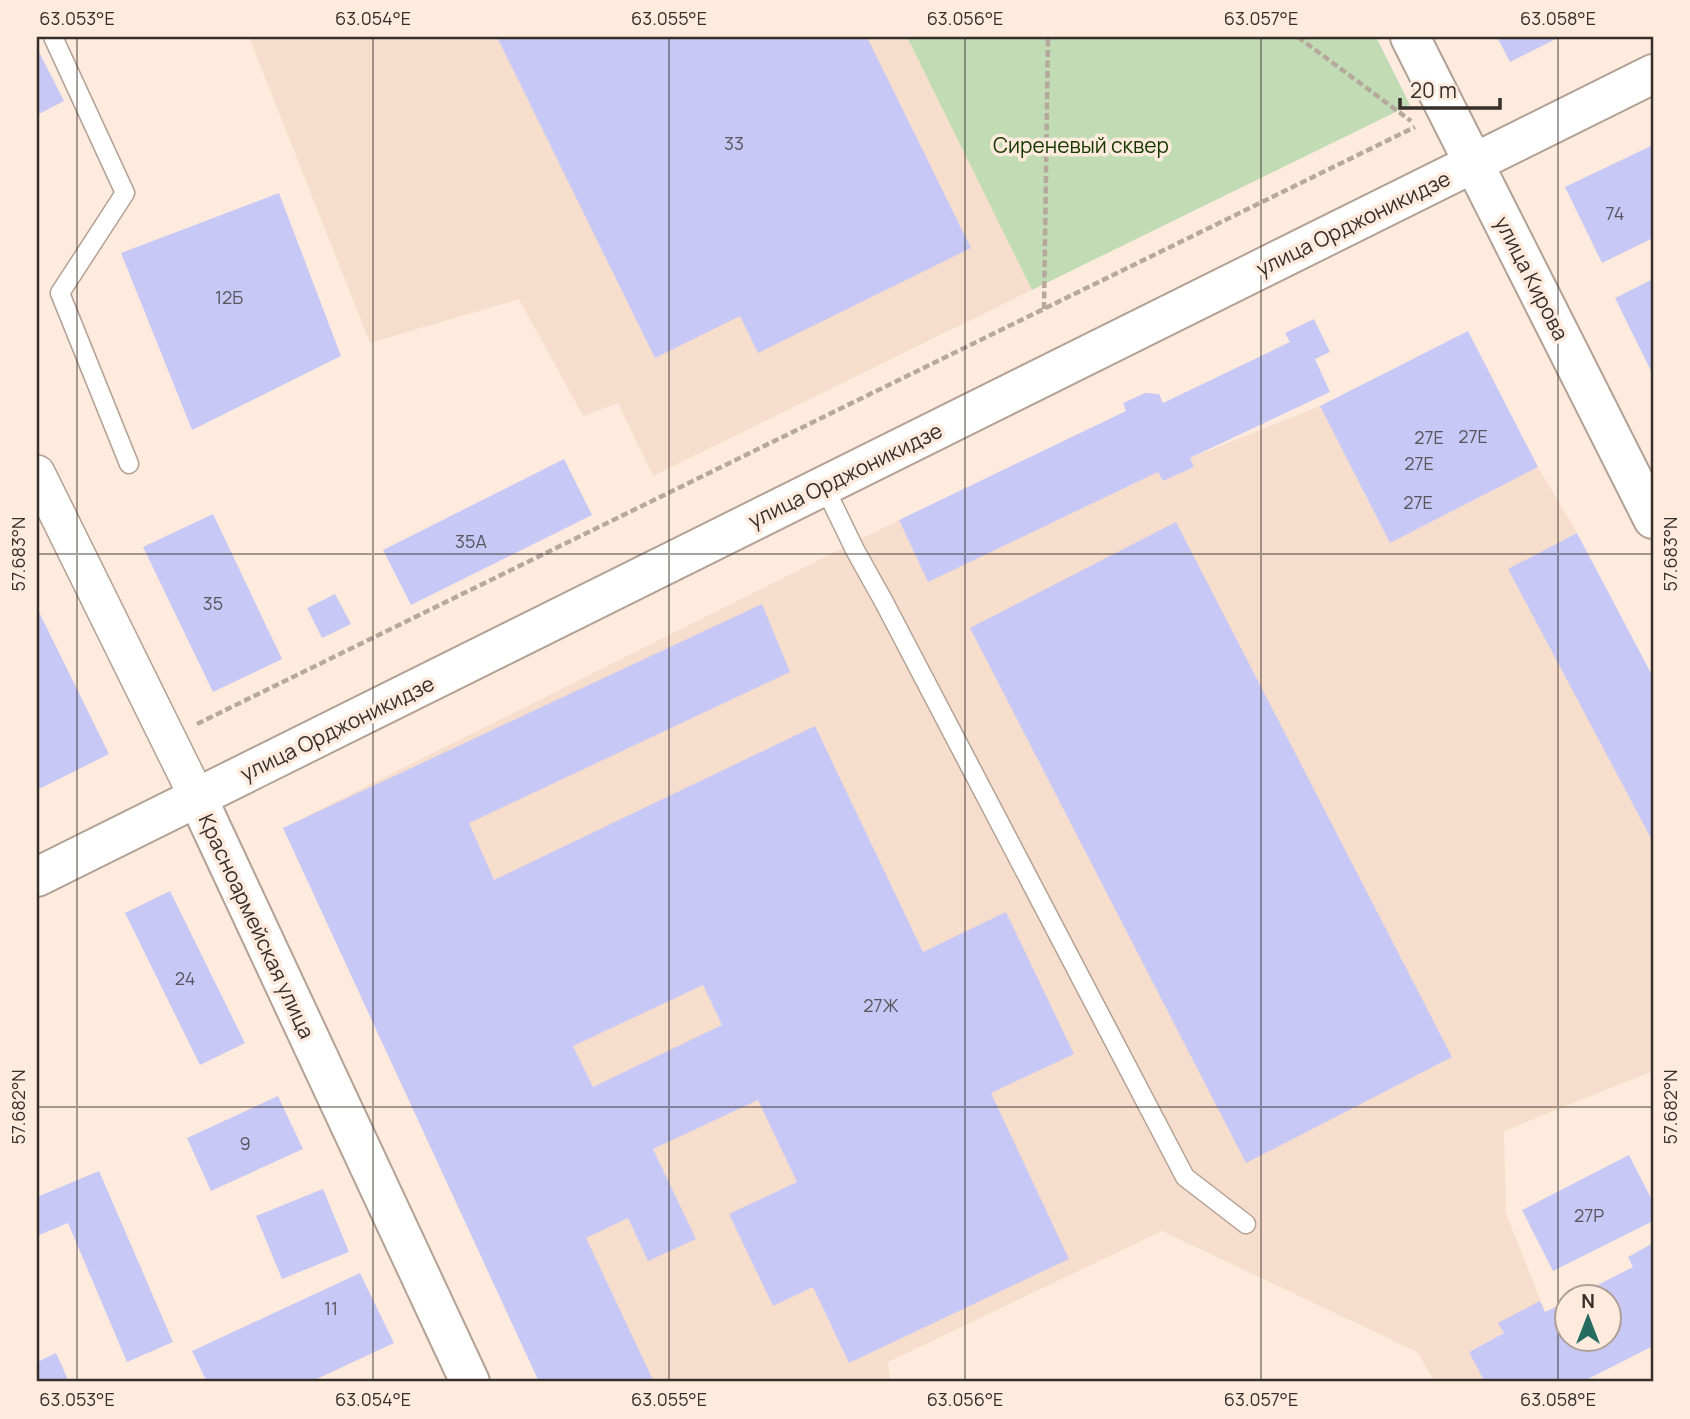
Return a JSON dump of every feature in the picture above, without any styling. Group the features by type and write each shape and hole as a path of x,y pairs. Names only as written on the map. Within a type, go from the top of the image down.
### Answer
{"main road":[{"name":"улица Кирова","path":"1410,37 1653,519"},
{"name":"улица Орджоникидзе","path":"37,877 1653,74"},
{"name":"Красноармейская улица","path":"197,797 470,1382"}],"street":[{"name":"Красноармейская улица","path":"37,473 197,797"}],"lane":[{"path":"53,37 125,193 60,293 130,464"},
{"path":"824,486 855,550 1185,1177 1246,1224"}],"path":[{"path":"1044,309 1048,37"},
{"path":"168,738 1417,126 1298,37"}],"shaded area":[{"path":"249,37 907,37 1032,290 653,476 618,403 583,416 519,299 370,343"},
{"path":"1320,406 1390,543 1538,467 1577,533 1509,569 1653,842 1653,1071 1504,1131 1506,1213 1545,1312 1539,1302 1499,1323 1504,1333 1470,1351 1485,1382 1435,1382 1417,1352 1162,1231 888,1362 890,1382 540,1382 283,828 899,520 929,581 1158,472 1163,481 1194,467 1190,458"}],"green space":[{"name":"Сиреневый сквер","path":"907,37 1376,37 1410,105 1032,290"}],"building":[{"path":"497,37 867,37 971,248 758,353 740,316 655,358"},
{"path":"1497,37 1560,37 1510,62"},
{"path":"37,48 64,101 37,115"},
{"path":"1653,145 1653,238 1602,263 1565,187"},
{"path":"279,193 341,356 192,430 121,253"},
{"path":"1653,279 1653,375 1615,298"},
{"path":"1314,319 1330,352 1315,359 1330,392 1190,458 1194,467 1163,481 1158,472 928,582 899,520 1126,411 1123,403 1145,393 1159,394 1163,403 1290,342 1285,333"},
{"path":"1468,331 1538,467 1390,543 1320,406"},
{"path":"564,459 592,515 411,605 383,550"},
{"path":"213,514 282,659 213,692 143,547"},
{"path":"1176,522 1452,1057 1246,1163 970,628"},
{"path":"1577,533 1653,677 1653,842 1508,569"},
{"path":"335,594 351,624 322,638 307,608"},
{"path":"762,604 790,672 469,823 494,880 815,726 923,952 1006,912 1074,1054 991,1093 1069,1259 849,1363 813,1287 773,1306 729,1214 797,1182 758,1100 653,1149 696,1239 648,1261 628,1218 586,1238 654,1382 539,1382 283,828","holes":["703,985 722,1025 593,1087 573,1046"]},
{"path":"37,608 109,754 37,790"},
{"path":"170,891 245,1043 200,1065 125,913"},
{"path":"278,1096 303,1149 211,1191 187,1138"},
{"path":"1629,1155 1653,1202 1653,1221 1553,1271 1522,1210"},
{"path":"99,1171 173,1342 127,1362 68,1223 37,1236 37,1197"},
{"path":"323,1189 349,1252 282,1279 256,1216"},
{"path":"1653,1243 1653,1346 1582,1382 1485,1382 1469,1352 1504,1333 1498,1323 1540,1301 1545,1312 1554,1308 1554,1352 1624,1352 1624,1282 1604,1282 1633,1267 1628,1257"},
{"path":"360,1273 394,1343 310,1382 207,1382 192,1351"},
{"path":"56,1353 69,1382 37,1382 37,1362"}]}
